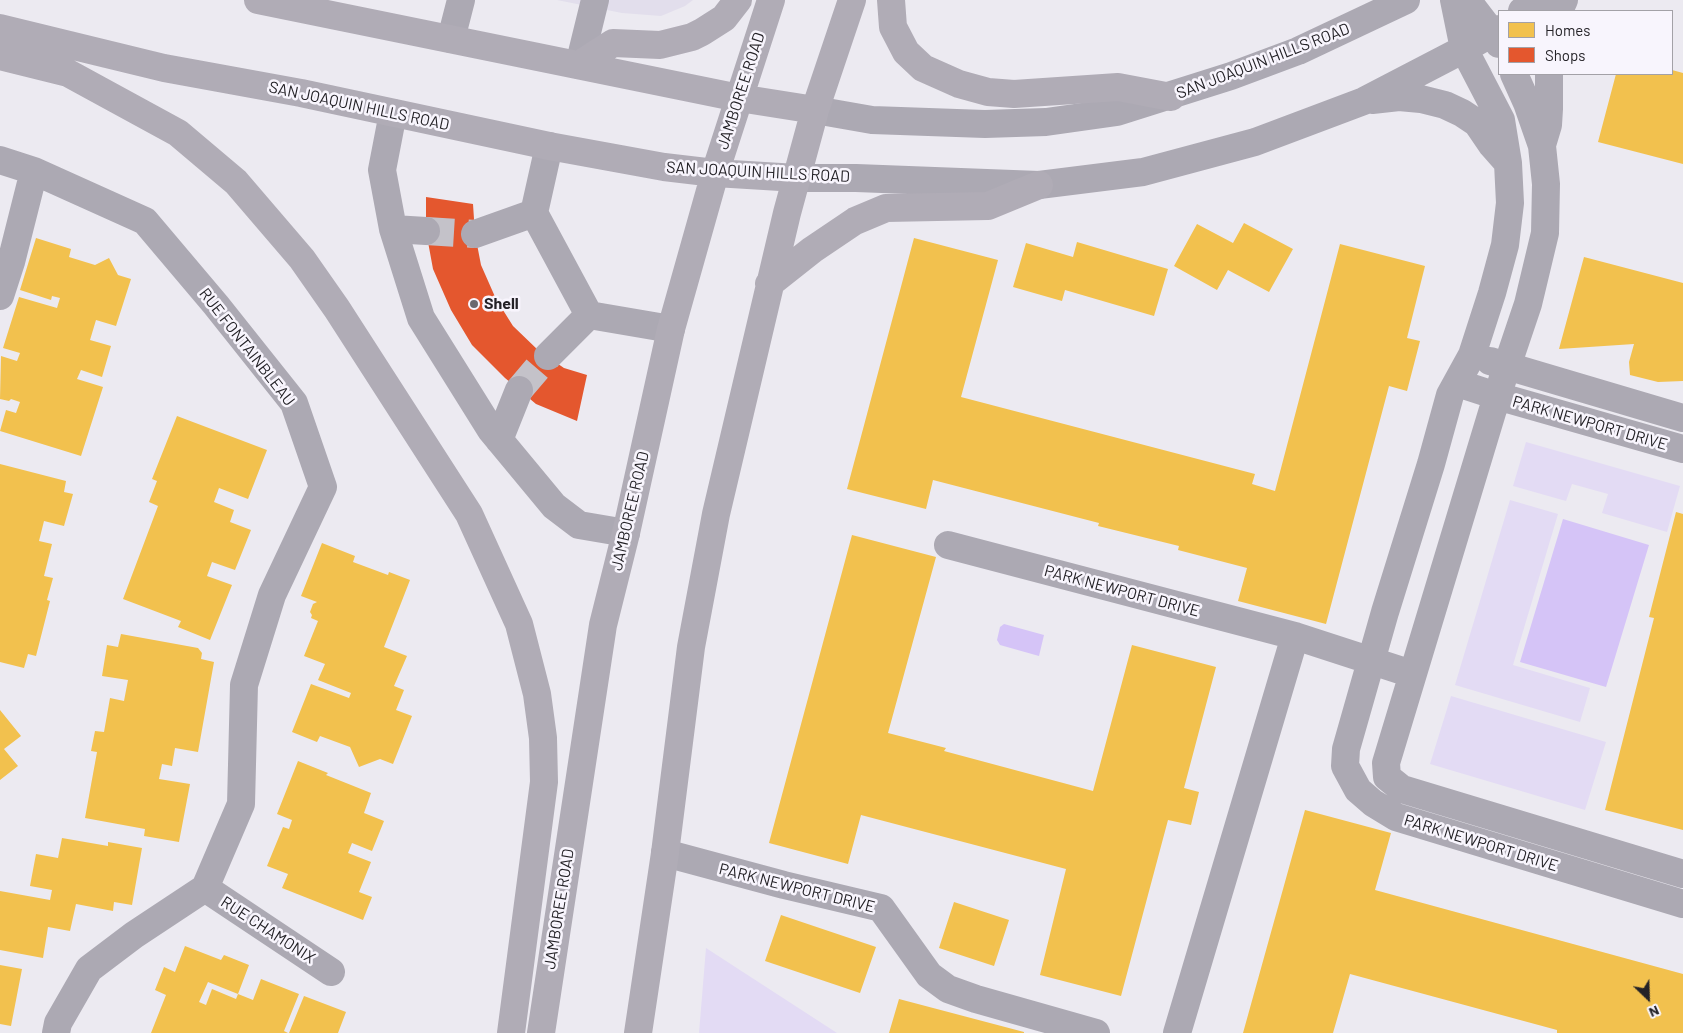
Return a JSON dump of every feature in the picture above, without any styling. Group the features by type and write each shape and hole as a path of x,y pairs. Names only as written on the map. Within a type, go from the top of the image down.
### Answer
{"main road":[{"name":"SAN JOAQUIN HILLS ROAD","path":"258,0 739,98 815,110"},
{"path":"578,65 612,43 660,45 692,37 724,18 738,0"},
{"name":"JAMBOREE ROAD","path":"541,1033 603,626 626,534 670,329 715,173 771,0"},
{"path":"638,1033 665,853 691,647 716,514 797,178 815,110 852,0"},
{"path":"891,0 893,27 906,52 923,68 959,84 988,92 1014,94 1118,87 1171,97"},
{"name":"SAN JOAQUIN HILLS ROAD","path":"0,28 164,68 301,93 549,146 664,167 715,173 797,178"},
{"path":"0,56 68,73 178,133 236,182 302,259 469,514 519,624 537,694 543,738 544,782 512,1033"},
{"path":"770,284 812,250 855,221 886,208 988,206 1039,185"}],"street":[{"path":"451,39 460,0"},
{"path":"578,65 595,0"},
{"name":"SAN JOAQUIN HILLS ROAD","path":"815,110 872,120 1002,123 1046,122 1117,112 1171,97 1231,76 1298,50 1406,0"},
{"name":"PARK NEWPORT DRIVE","path":"1454,0 1464,49 1501,120 1508,163 1510,203 1505,245 1492,294 1472,355 1450,395 1346,749 1345,766 1358,790 1373,803 1396,818 1683,904"},
{"path":"1467,0 1497,36"},
{"path":"1523,10 1537,0"},
{"name":"SAN JOAQUIN HILLS ROAD","path":"797,178 856,178 1039,185 1143,172 1255,142 1364,101 1464,49 1497,36"},
{"name":"PARK NEWPORT DRIVE","path":"1514,75 1527,103 1542,146 1546,184 1545,233 1528,304 1497,396 1386,763 1387,777 1404,790 1683,874"},
{"path":"1542,146 1550,109 1549,75"},
{"path":"1364,101 1400,97 1445,105 1477,123 1492,146 1508,163"},
{"path":"393,113 382,170 393,229 421,318 490,430 554,506 579,525 626,534"},
{"path":"549,146 534,213 589,315"},
{"name":"RUE FONTAINBLEAU","path":"0,160 34,171 146,221 294,403 323,486 272,595 244,685 241,804 205,888"},
{"path":"0,296 11,262 34,171"},
{"path":"475,234 534,213"},
{"path":"393,229 426,231"},
{"path":"589,315 670,329"},
{"path":"548,356 589,315"},
{"name":"PARK NEWPORT DRIVE","path":"1472,355 1683,418"},
{"name":"PARK NEWPORT DRIVE","path":"1457,383 1683,449"},
{"path":"499,440 519,390"},
{"name":"PARK NEWPORT DRIVE","path":"948,545 1295,636 1412,674"},
{"path":"1177,1033 1295,636"},
{"path":"1358,790 1387,777"},
{"name":"PARK NEWPORT DRIVE","path":"665,853 784,885 881,908 929,975 948,988 976,999 1096,1033"},
{"path":"56,1033 58,1024 89,969 134,934 205,888"},
{"name":"RUE CHAMONIX","path":"205,888 331,972"}],"shaded area":[{"path":"557,0 693,0 685,6 661,16 622,13"},
{"path":"1526,442 1680,486 1667,532 1602,513 1608,494 1572,484 1566,501 1513,486"},
{"path":"1510,500 1558,514 1513,665 1590,688 1580,722 1455,685"},
{"path":"1563,519 1649,545 1606,687 1520,662"},
{"path":"1004,624 1044,635 1039,656 1000,645 997,640 1000,627"},
{"path":"1451,696 1606,742 1585,810 1430,764"},
{"path":"706,948 837,1033 699,1033"}],"building: Homes":[{"path":"1673,70 1683,73 1683,164 1598,142 1616,75 1673,75"},
{"path":"1244,223 1293,249 1269,292 1228,270 1217,290 1174,266 1197,224 1233,243"},
{"path":"36,238 71,249 69,257 95,265 109,258 118,275 131,279 116,326 96,320 90,340 111,346 102,377 81,370 77,379 103,387 81,456 0,431 6,410 16,413 20,402 11,399 9,401 0,399 1,356 17,361 20,353 3,348 19,297 57,308 60,298 52,296 51,300 20,290"},
{"path":"914,238 998,260 961,397 1255,474 1252,484 1275,491 1340,244 1425,266 1407,338 1420,341 1407,391 1389,386 1326,624 1238,601 1247,568 1178,550 1179,546 1098,526 1099,523 933,480 926,509 847,489"},
{"path":"1077,242 1168,269 1154,316 1065,290 1062,301 1013,287 1026,243 1073,257"},
{"path":"1584,257 1683,283 1683,381 1658,382 1630,375 1629,362 1634,344 1559,349"},
{"path":"177,416 267,450 248,499 219,488 214,502 234,510 230,522 251,530 235,570 212,562 207,576 232,585 210,640 178,627 181,621 123,599 158,506 149,502 157,481 152,479"},
{"path":"0,464 66,481 64,492 73,494 64,526 44,521 39,541 52,544 44,576 53,578 47,600 50,601 36,656 28,654 24,668 0,662"},
{"path":"1676,512 1683,514 1683,830 1605,810 1654,618 1649,617"},
{"path":"852,535 936,557 888,733 946,748 944,751 1093,791 1132,645 1216,667 1184,788 1199,792 1191,825 1168,820 1121,996 1040,975 1066,869 861,815 848,864 769,843"},
{"path":"322,543 355,556 353,562 388,575 389,572 410,580 384,647 407,656 394,686 404,690 396,710 412,716 393,764 380,759 359,767 350,747 320,736 317,742 292,732 311,684 349,698 351,693 318,680 325,664 304,656 318,621 311,618 310,612 313,604 317,602 301,596"},
{"path":"121,634 198,648 202,653 201,659 214,662 198,752 175,748 172,766 162,764 159,779 190,784 179,842 144,836 145,829 85,818 97,752 91,751 95,731 104,732 110,698 124,701 128,680 102,676 107,645 118,647"},
{"path":"0,710 21,736 4,749 18,766 0,780"},
{"path":"298,761 328,773 326,775 371,793 364,813 384,821 372,851 352,843 348,853 371,862 359,892 372,897 363,920 282,888 288,874 267,866 283,827 289,829 292,820 277,814"},
{"path":"1305,810 1391,833 1375,890 1683,974 1683,1033 1557,1033 1557,1030 1350,974 1333,1033 1243,1033"},
{"path":"62,838 108,846 108,842 142,848 132,905 114,902 113,911 76,904 70,931 48,927 43,958 0,950 0,891 50,900 52,890 30,886 36,854 58,858"},
{"path":"954,902 1009,920 994,966 939,948"},
{"path":"781,915 876,947 860,993 765,961"},
{"path":"185,946 221,960 224,955 249,965 238,994 253,1000 261,979 299,994 284,1031 288,1033 151,1033 166,995 155,990 164,967 175,972","holes":["208,982 238,994 236,999 212,989 206,1005 199,1002"]},
{"path":"0,965 22,969 11,1026 0,1024"},
{"path":"304,996 346,1012 338,1033 289,1033"},
{"path":"899,999 1024,1032 1024,1033 889,1033"}],"building: Shops":[{"name":"Shell","path":"426,197 473,204 475,234 481,265 496,299 513,326 539,351 564,368 587,375 577,421 536,404 505,378 472,345 451,310 433,269 426,231"}],"tunnel":[{"path":"426,231 475,234"},
{"path":"519,390 548,356"}],"place":[{"name":"Shell","path":"474,304"}]}
